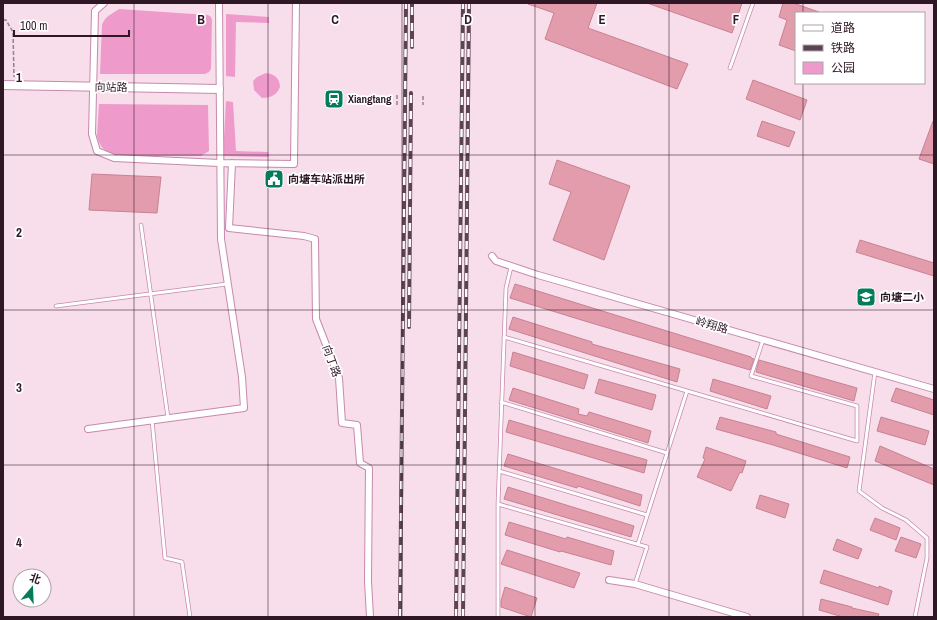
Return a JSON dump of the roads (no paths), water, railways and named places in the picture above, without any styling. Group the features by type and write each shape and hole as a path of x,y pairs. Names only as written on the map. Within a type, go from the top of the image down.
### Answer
{"street":[{"path":"104,3 95,11 92,134 96,151 114,158 219,163 294,164 296,3"},
{"path":"88,429 244,408 242,377 221,240 219,163 219,3"},
{"name":"向站路","path":"3,84 219,89"},
{"name":"向丁路","path":"232,163 229,228 304,236 315,239 316,319 340,378 342,422 357,425 360,463 369,468 368,581 370,617"},
{"name":"岭翔路","path":"492,256 496,261 511,267 934,389"},
{"path":"609,580 635,584 747,617"}],"lane":[{"path":"730,68 753,3"},
{"path":"141,225 168,418"},
{"path":"498,617 498,504 501,402 506,288 511,267"},
{"path":"56,306 228,284"},
{"path":"504,337 857,441 857,406 751,376 763,340"},
{"path":"875,372 859,491 882,508 906,520 927,538 927,558 915,617"},
{"path":"638,544 686,391"},
{"path":"501,402 667,453"},
{"path":"152,420 165,558 182,562 190,617"},
{"path":"499,471 647,515"},
{"path":"498,504 647,547 635,584"}],"railway":[{"path":"400,617 406,3"},
{"path":"412,3 412,47"},
{"path":"456,617 463,3"},
{"path":"463,617 469,3"},
{"path":"409,327 411,93"}],"place":[{"name":"Xiangtang","path":"334,99"},
{"name":"向塘车站派出所","path":"274,179"},
{"name":"向塘二小","path":"866,297"}]}
